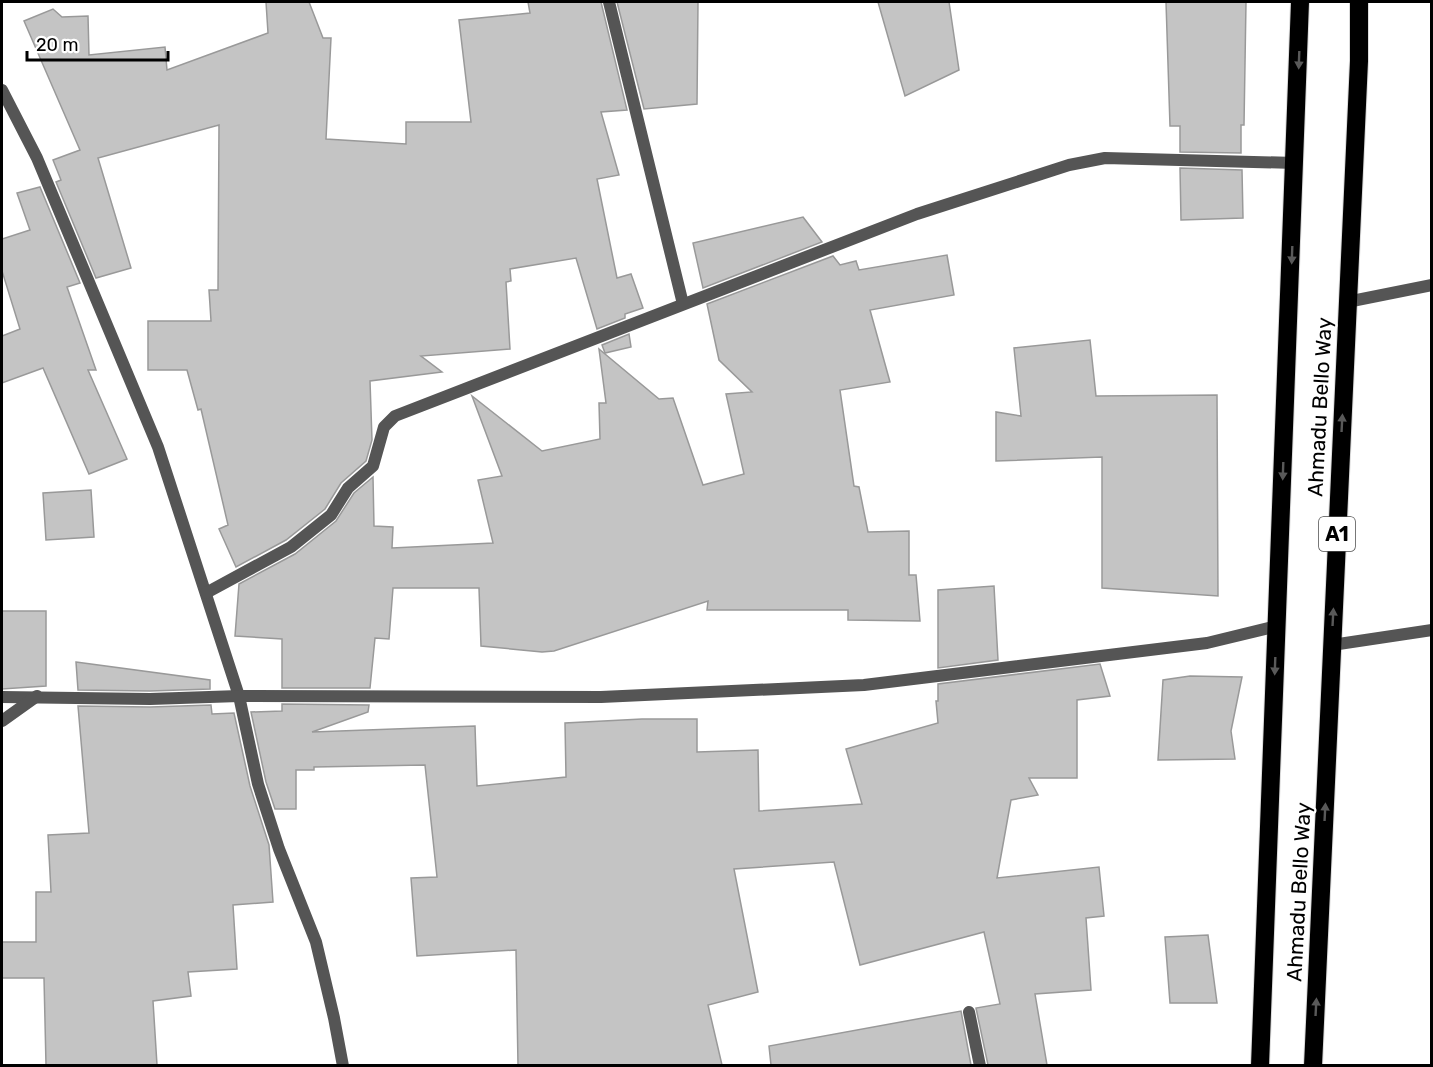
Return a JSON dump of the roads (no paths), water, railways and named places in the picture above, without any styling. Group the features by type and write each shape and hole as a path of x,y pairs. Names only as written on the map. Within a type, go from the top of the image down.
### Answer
{"highway":[{"name":"Ahmadu Bello Way","path":"1260,1065 1300,2"},
{"name":"Ahmadu Bello Way","path":"1313,1065 1359,61 1359,2"}],"street":[{"path":"609,2 683,304"},
{"path":"2,90 36,158 158,447 239,696 258,784 279,849 316,942 343,1065"},
{"path":"206,593 291,548 331,515 348,488 373,466 384,427 395,416 917,214 1069,165 1105,158 1295,163"},
{"path":"1347,303 1431,285"},
{"path":"2,697 150,699 239,696 601,697 864,685 1207,643 1277,626"},
{"path":"1332,645 1431,630"},
{"path":"2,721 36,696"},
{"path":"969,1012 980,1065"}]}
